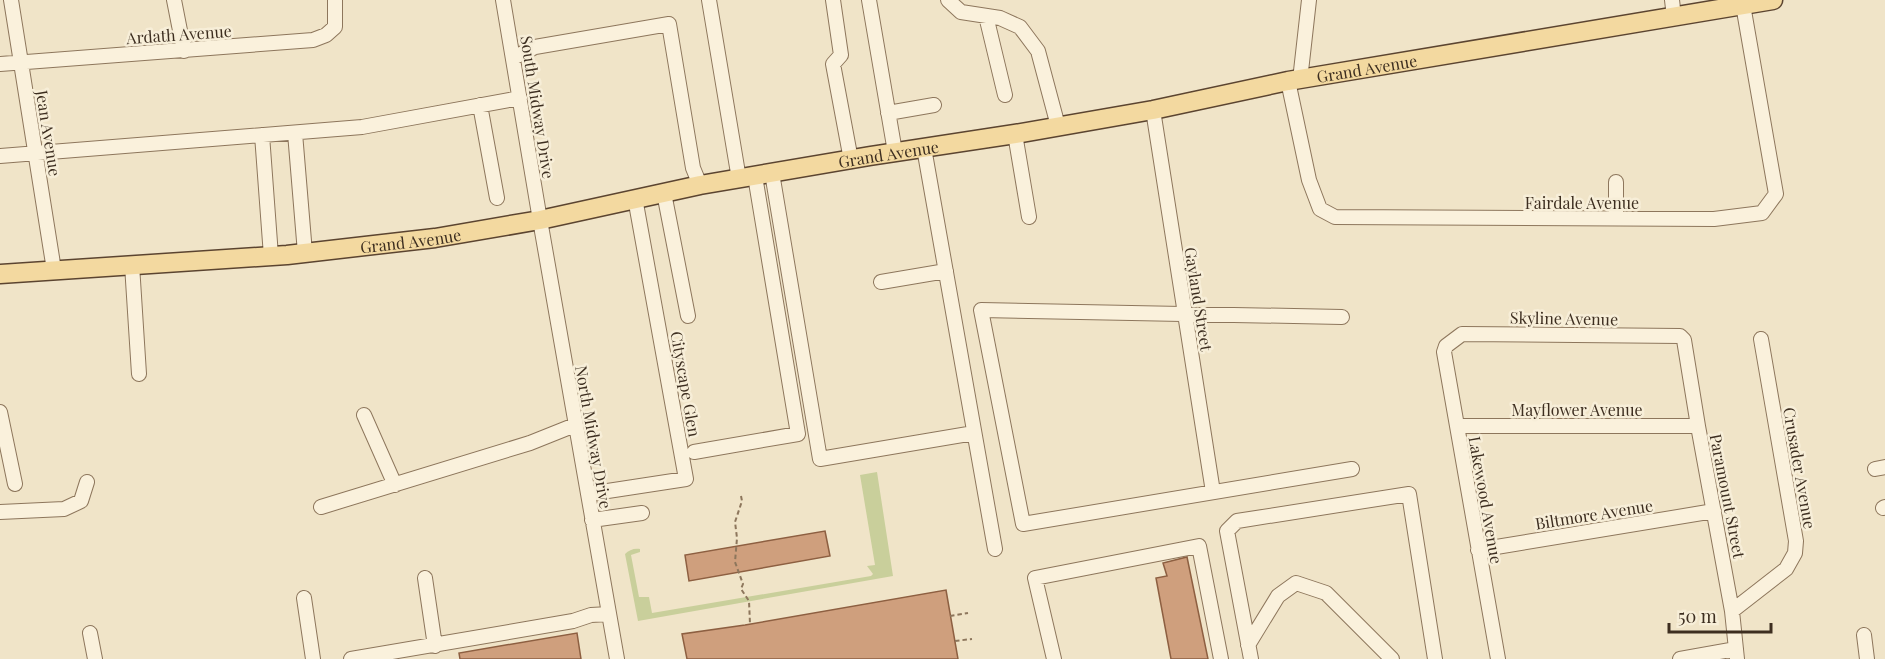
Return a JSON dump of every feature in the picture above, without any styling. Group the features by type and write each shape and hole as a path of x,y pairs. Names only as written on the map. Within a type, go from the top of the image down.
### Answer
{"main road":[{"name":"Grand Avenue","path":"0,274 271,256 435,238 540,220 700,185 1154,110 1673,8 1773,0"}],"street":[{"name":"Jean Avenue","path":"11,0 54,270"},
{"path":"174,0 183,51"},
{"name":"South Midway Drive","path":"503,0 540,220"},
{"path":"709,0 756,176 820,459 974,433"},
{"path":"832,0 841,55 833,64 851,160"},
{"path":"869,0 895,152"},
{"path":"948,0 961,12 1000,18 1020,27 1038,51 1058,126"},
{"name":"Fairdale Avenue","path":"1309,0 1294,81 1309,180 1320,209 1335,217 1714,219 1762,213 1776,194 1743,4"},
{"name":"Ardath Avenue","path":"0,64 313,40 326,35 334,27 336,2"},
{"path":"986,16 1005,95"},
{"path":"513,58 535,47 669,24 693,168 700,185"},
{"path":"0,156 362,127 520,98"},
{"path":"480,105 497,198"},
{"path":"888,113 934,105"},
{"name":"Gayland Street","path":"1154,110 1213,492"},
{"path":"295,133 305,253"},
{"path":"1015,134 1029,217"},
{"path":"262,135 271,256"},
{"path":"924,148 995,549"},
{"path":"694,452 798,434 756,176"},
{"path":"1616,182 1616,218"},
{"path":"664,193 688,316"},
{"name":"Cityscape Glen","path":"588,494 686,479 635,198"},
{"name":"North Midway Drive","path":"540,220 617,659"},
{"path":"132,265 139,374"},
{"path":"880,282 946,272"},
{"path":"1342,317 981,310 1023,524 1352,469"},
{"name":"Skyline Avenue","path":"1446,346 1462,334 1680,336 1684,340"},
{"name":"Crusader Avenue","path":"1732,611 1786,569 1795,553 1796,541 1761,339"},
{"name":"Paramount Street","path":"1684,340 1732,611 1737,654"},
{"name":"Lakewood Avenue","path":"1446,346 1444,352 1498,659"},
{"path":"0,412 15,484"},
{"path":"364,415 395,485"},
{"path":"321,507 530,443 576,425"},
{"name":"Mayflower Avenue","path":"1457,426 1698,426"},
{"path":"0,512 64,509 81,501 87,482"},
{"path":"1251,659 1227,531 1237,521 1409,494 1436,659"},
{"name":"Biltmore Avenue","path":"1478,550 1714,511"},
{"path":"592,520 642,513"},
{"path":"1053,659 1035,578 1199,546 1221,659"},
{"path":"425,578 435,646"},
{"path":"1248,645 1278,596 1296,583 1326,593 1392,659"},
{"path":"304,598 313,659"},
{"path":"351,659 573,621 591,615 609,614"},
{"path":"90,633 95,659"},
{"path":"1864,635 1867,659"},
{"path":"1680,659 1737,654"}],"path":[{"path":"741,496 742,501 735,522 737,538 735,562 743,584 741,589 749,600 750,624"},
{"path":"950,616 968,613"},
{"path":"954,641 972,639"}],"green space":[{"path":"877,472 893,576 638,621 625,554 634,549 640,549 640,552 631,555 639,597 649,597 652,613 871,576 873,574 867,566 875,565 860,475"}],"building":[{"path":"825,531 830,556 689,581 685,555"},
{"path":"1187,557 1208,659 1171,659 1156,578 1167,576 1163,563"},
{"path":"946,590 958,659 687,659 682,634"},
{"path":"577,633 581,659 460,659 459,653"}]}
